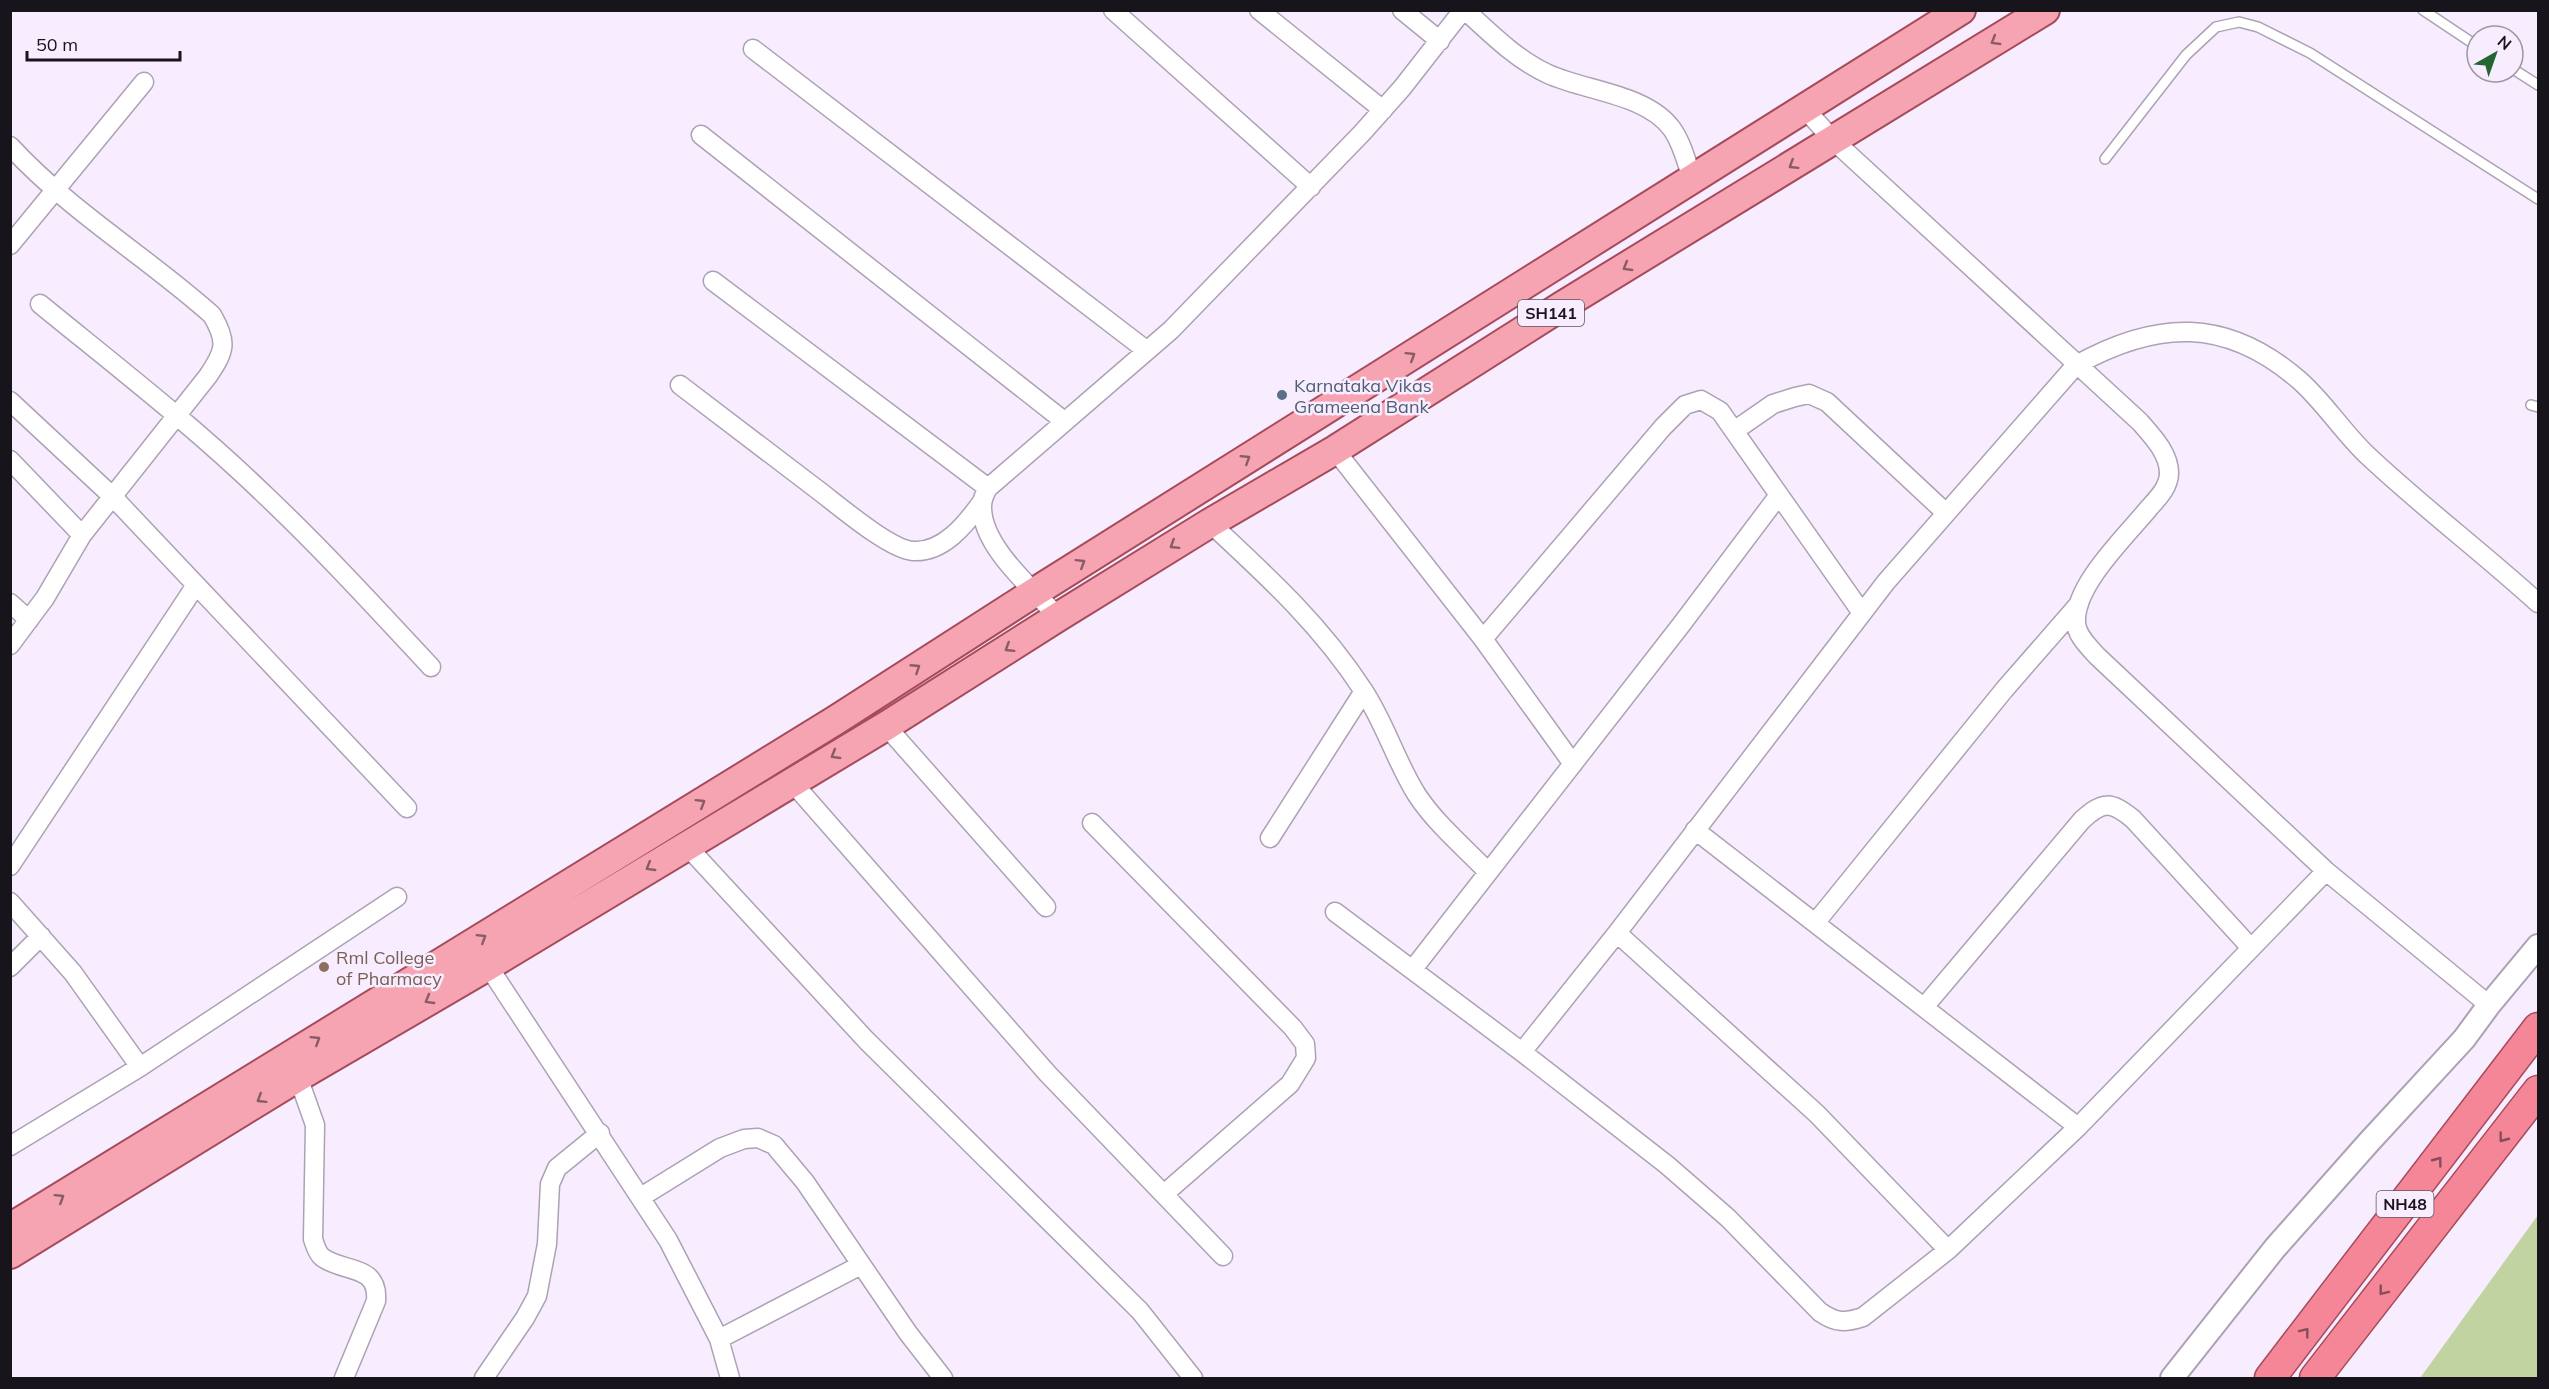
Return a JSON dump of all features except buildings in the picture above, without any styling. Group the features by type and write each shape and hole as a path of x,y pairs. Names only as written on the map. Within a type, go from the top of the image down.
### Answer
{"highway":[{"name":"NH48","path":"2270,1378 2538,1029"},
{"name":"NH48","path":"2315,1378 2538,1091"}],"main road":[{"path":"10,1228 867,699 1962,10"},
{"name":"SH141","path":"1058,616 1335,450 1562,306 1713,216 2045,10"},
{"path":"10,1254 298,1077 488,966 886,726 1058,616"}],"street":[{"path":"1113,10 1311,187"},
{"path":"1259,10 1383,110"},
{"path":"1402,10 1440,41"},
{"path":"680,385 855,518 899,546 913,551 929,548 954,536 985,495 1064,421 1171,330 1383,110 1464,10 1520,57 1547,74 1646,107 1662,118 1672,129 1692,179"},
{"path":"753,49 1146,350"},
{"path":"10,245 144,82"},
{"path":"1805,109 1833,140 2140,422 2164,454 2169,472 2164,490 2097,569 2085,588 2076,622 2081,637 2097,656 2326,870 2488,1005"},
{"path":"701,135 1064,421"},
{"path":"10,146 55,190 99,227 213,315 221,330 224,345 220,358 82,535 45,598 10,645"},
{"path":"713,281 985,495"},
{"path":"40,304 176,415 265,495 333,562 431,667"},
{"path":"1522,1052 1617,933 1862,613 2076,365 2101,351 2148,335 2176,330 2208,333 2235,341 2257,352 2282,367 2300,382 2365,453 2538,603"},
{"path":"1734,430 1773,404 1809,394 1827,402 1946,513"},
{"path":"1483,639 1622,474 1685,405 1701,400 1720,411 1862,613"},
{"path":"10,401 112,496 407,808"},
{"path":"1335,450 1483,639 1573,764"},
{"path":"10,460 82,535"},
{"path":"985,495 983,523 995,547 1058,616"},
{"path":"1413,969 1779,495"},
{"path":"1210,523 1299,608 1330,642 1364,691 1417,795 1433,816 1488,872"},
{"path":"10,866 196,585"},
{"path":"1816,922 2004,690 2080,602"},
{"path":"10,603 29,620"},
{"path":"1270,838 1364,691"},
{"path":"886,726 1046,907"},
{"path":"792,782 1047,1073 1223,1256"},
{"path":"1925,1006 2082,820 2095,808 2106,805 2119,807 2133,819 2251,948"},
{"path":"1092,823 1293,1028 1305,1044 1306,1058 1290,1084 1164,1194"},
{"path":"1695,830 1925,1006 2078,1127"},
{"path":"686,845 866,1040 1140,1311 1192,1378"},
{"path":"1335,912 1522,1052 1675,1173 1728,1218 1803,1298 1833,1321 1847,1323 1863,1317 1948,1250 2078,1127 2326,870"},
{"path":"10,1146 140,1067 397,897"},
{"path":"10,902 73,973 140,1067"},
{"path":"1617,933 1816,1114 1948,1250"},
{"path":"10,967 41,936"},
{"path":"2172,1378 2275,1248 2464,1039 2488,1005 2538,946"},
{"path":"488,966 668,1240 719,1339 730,1378"},
{"path":"298,1077 315,1125 313,1239 317,1250 322,1257 360,1271 370,1279 377,1290 376,1302 344,1378"},
{"path":"484,1378 537,1296 547,1244 550,1184 557,1168 600,1134"},
{"path":"641,1197 720,1148 744,1139 759,1138 774,1145 805,1182 861,1265 943,1378"},
{"path":"719,1339 861,1265"}],"lane":[{"path":"2423,10 2465,38"},
{"path":"2105,159 2186,55 2216,27 2239,22 2258,27 2310,53 2538,199"},
{"path":"2525,77 2538,85"}],"green space":[{"path":"2538,1215 2538,1378 2420,1378"}],"place":[{"name":"Karnataka Vikas Grameena Bank","path":"1282,395"},
{"name":"Rml College of Pharmacy","path":"324,967"}]}
